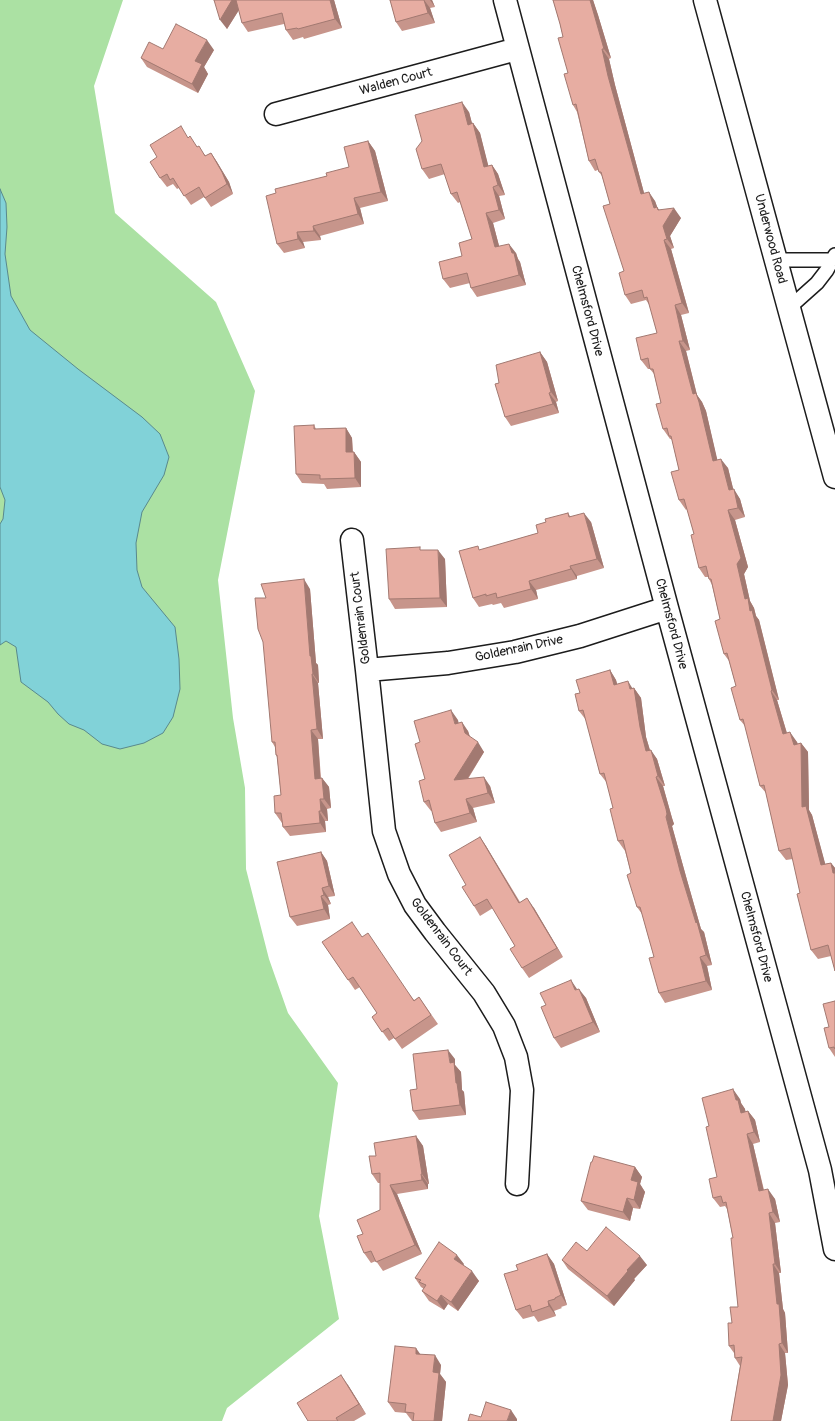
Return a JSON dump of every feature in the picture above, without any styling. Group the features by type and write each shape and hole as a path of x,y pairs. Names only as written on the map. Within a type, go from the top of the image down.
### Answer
{"street":[{"name":"Chelmsford Drive","path":"504,0 820,1170 835,1249"},
{"name":"Underwood Road","path":"705,0 835,477"},
{"name":"Walden Court","path":"276,114 517,49"},
{"name":"Goldenrain Court","path":"352,540 384,831 399,874 415,905 484,993 504,1026 516,1057 522,1090 517,1184"},
{"name":"Goldenrain Drive","path":"367,670 448,663 515,652 580,636 667,608"}],"lane":[{"path":"776,260 833,257 827,270 817,283 789,308"}],"green space":[{"path":"0,0 123,0 94,86 115,213 216,302 255,391 218,580 233,718 245,788 246,869 269,959 288,1013 338,1083 319,1216 339,1319 227,1408 222,1421 0,1421"}],"water":[{"path":"0,189 6,203 7,227 5,254 11,296 30,330 78,369 142,417 160,434 169,457 164,475 142,512 136,543 137,570 142,587 175,627 179,659 180,689 173,717 163,733 144,743 120,749 102,744 84,730 69,724 48,702 21,682 16,647 6,641 0,645 0,524 3,519 5,500 0,487"}],"building":[{"path":"214,0 232,0 220,20"},
{"path":"236,0 330,0 335,19 298,29 286,30 282,13 242,23"},
{"path":"390,0 424,0 428,13 396,22"},
{"path":"553,0 590,0 604,49 602,49 608,76 641,194 649,192 654,208 657,207 658,210 674,208 663,226 667,239 664,240 682,303 675,305 683,341 679,341 693,394 696,393 699,402 713,461 721,459 729,490 734,489 738,508 728,510 741,558 737,564 745,599 748,598 750,611 752,610 772,690 771,691 783,734 790,732 794,745 801,743 802,807 806,806 821,865 831,863 833,873 835,873 835,971 828,945 811,950 797,894 800,893 790,848 779,851 764,785 760,786 743,719 740,720 731,688 736,686 727,653 724,654 715,621 720,619 711,579 709,579 706,566 699,568 691,535 694,534 684,499 679,500 671,472 679,470 671,436 669,436 667,428 663,429 656,404 661,403 653,369 650,369 648,358 641,360 636,338 657,333 647,297 644,298 642,290 625,295 619,273 624,271 603,206 610,204 601,172 599,172 595,159 589,161 576,104 573,105 564,74 568,73 558,38 563,37"},
{"path":"176,24 207,40 195,61 202,64 192,84 141,58 149,42 163,49"},
{"path":"462,102 468,125 473,123 484,167 492,165 498,185 493,187 499,210 486,213 495,247 509,244 512,253 514,253 519,275 471,288 467,273 443,279 439,262 462,256 459,243 472,239 457,192 451,194 441,164 422,169 416,149 422,141 415,115"},
{"path":"181,126 188,138 190,136 205,156 211,153 227,184 205,198 199,187 184,196 173,178 170,180 167,174 160,178 150,162 157,157 150,145"},
{"path":"368,141 381,192 354,198 358,214 313,226 314,231 297,232 298,239 277,244 266,196 276,193 275,189 327,176 326,173 349,167 344,147"},
{"path":"540,352 551,392 549,393 553,404 505,417 495,384 499,383 496,365"},
{"path":"314,425 314,429 346,428 346,452 354,452 355,478 320,479 320,475 296,474 294,426"},
{"path":"568,513 569,517 584,513 597,559 570,566 571,569 529,581 531,589 497,598 496,593 473,598 459,551 478,546 479,550 538,533 536,525 546,522 545,519"},
{"path":"420,547 420,550 438,550 440,598 389,599 386,549"},
{"path":"304,579 317,729 311,730 315,779 322,778 324,799 320,799 320,823 283,827 281,813 275,813 274,796 281,795 275,742 272,742 263,642 258,629 255,598 266,598 261,584"},
{"path":"610,670 614,685 628,681 630,689 634,688 640,727 646,751 651,750 658,776 656,777 666,809 666,817 680,871 706,955 700,957 706,981 659,993 649,958 654,957 640,907 637,907 627,875 631,873 623,840 618,841 610,809 613,808 604,773 600,774 583,710 579,711 575,694 580,693 576,680"},
{"path":"451,710 455,724 462,722 465,733 478,742 454,780 484,777 488,793 466,799 470,813 435,823 429,800 424,802 419,781 425,779 415,744 420,742 414,721"},
{"path":"480,837 519,903 527,898 557,948 522,968 510,949 515,946 487,899 474,906 462,887 466,885 449,855"},
{"path":"321,852 329,886 322,888 324,895 321,896 324,909 290,917 277,862"},
{"path":"352,922 362,937 368,933 414,1001 419,997 431,1015 395,1039 388,1028 382,1032 372,1017 377,1013 353,977 348,980 322,942"},
{"path":"571,980 575,990 579,989 593,1022 554,1038 541,1007 546,1005 540,993"},
{"path":"835,1001 835,1049 834,1047 829,1048 824,1028 829,1027 823,1004"},
{"path":"448,1050 450,1063 454,1062 460,1105 413,1111 410,1090 417,1089 413,1054"},
{"path":"733,1089 736,1100 738,1100 741,1113 748,1111 754,1132 747,1134 759,1191 768,1189 773,1212 769,1213 782,1343 779,1344 781,1375 773,1421 731,1421 742,1357 735,1358 734,1345 729,1346 728,1323 732,1323 730,1307 738,1307 731,1238 733,1238 726,1202 723,1203 721,1196 713,1198 709,1179 717,1177 706,1127 709,1126 702,1098"},
{"path":"416,1136 422,1180 390,1185 415,1245 376,1262 371,1251 364,1253 357,1236 363,1234 357,1220 380,1210 380,1173 372,1174 369,1156 376,1156 374,1143"},
{"path":"594,1156 635,1167 631,1180 638,1182 634,1200 627,1198 623,1212 581,1201 591,1162"},
{"path":"606,1227 640,1256 607,1296 562,1260 576,1242 587,1251"},
{"path":"439,1242 457,1255 454,1259 472,1271 451,1302 441,1295 437,1301 422,1291 426,1285 419,1282 421,1280 415,1278"},
{"path":"547,1254 561,1295 548,1301 549,1306 532,1312 530,1305 516,1310 504,1274 518,1270 516,1265"},
{"path":"395,1346 416,1348 416,1354 435,1355 433,1372 439,1373 434,1421 413,1421 414,1413 405,1412 406,1404 388,1402"},
{"path":"341,1375 359,1404 336,1418 338,1421 308,1421 297,1403"},
{"path":"486,1402 511,1410 507,1421 468,1421 470,1414 481,1417"}]}
